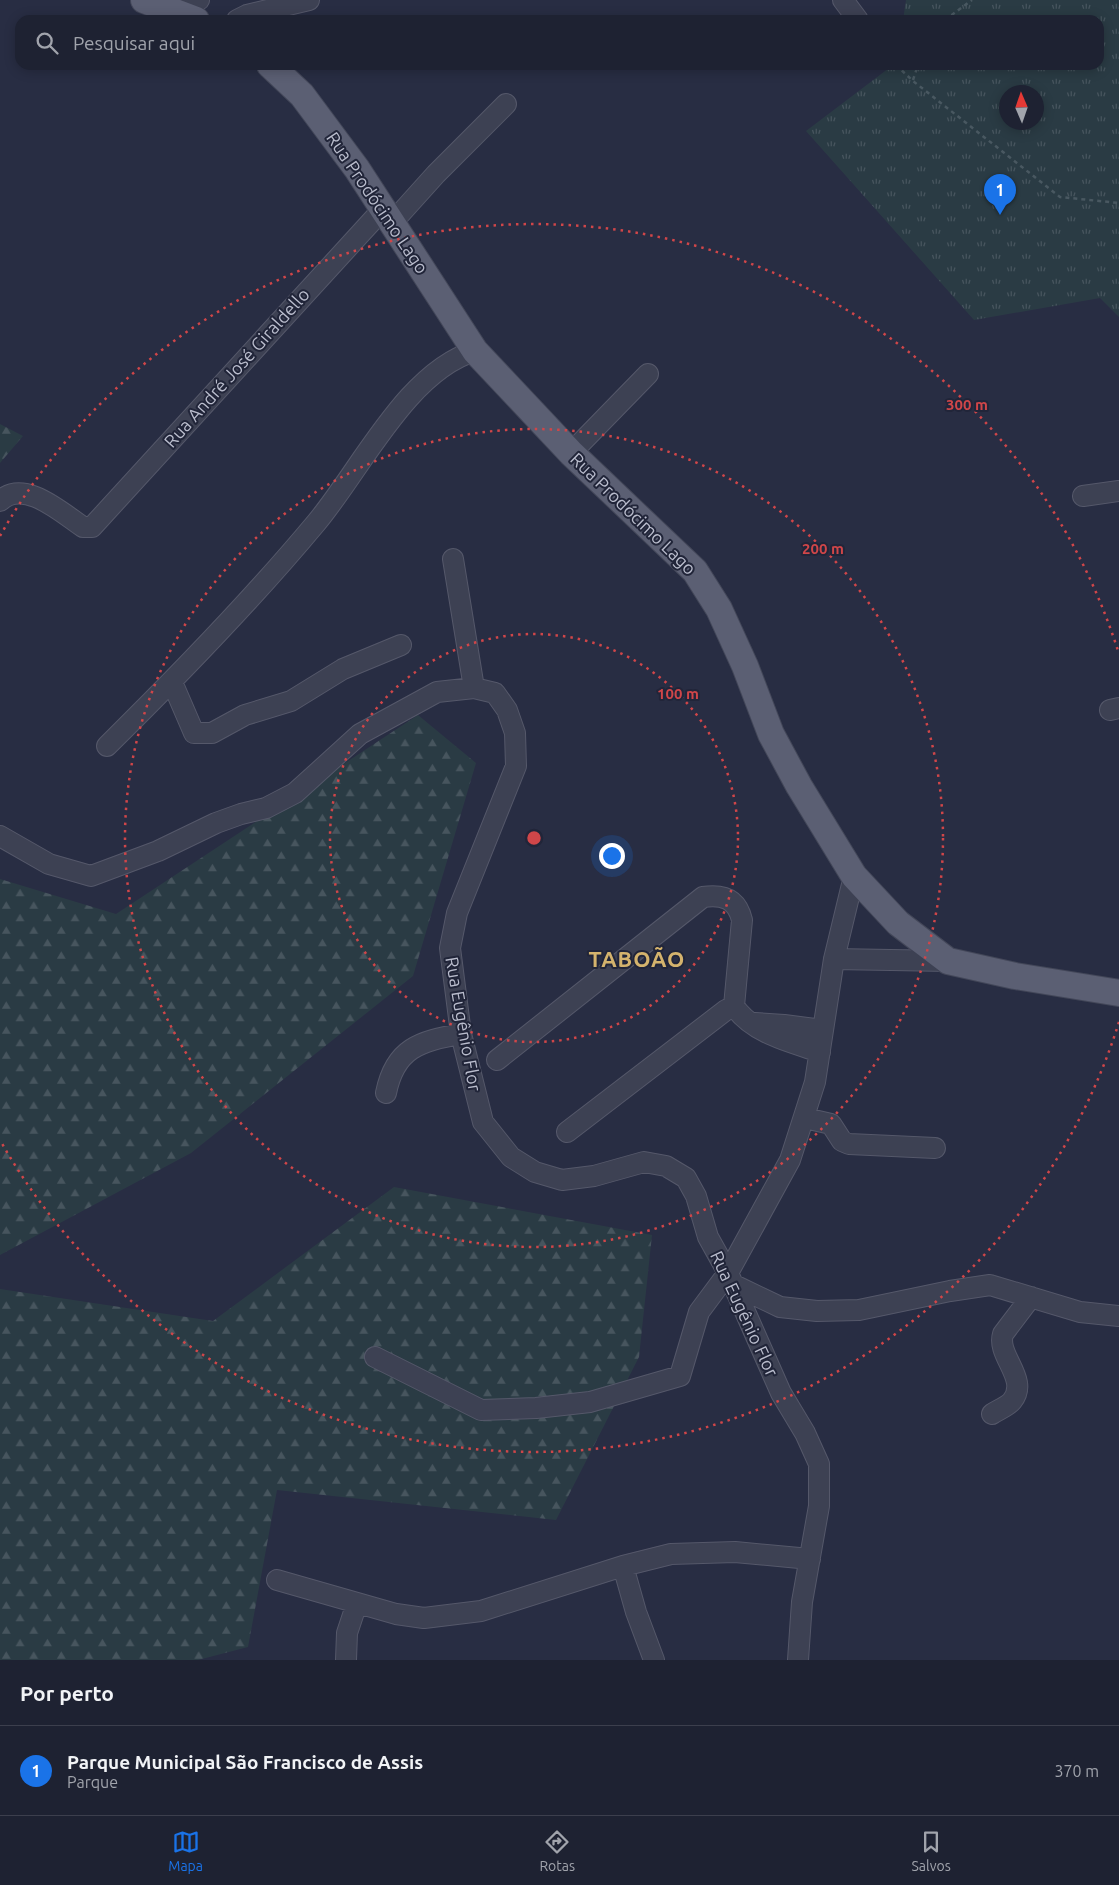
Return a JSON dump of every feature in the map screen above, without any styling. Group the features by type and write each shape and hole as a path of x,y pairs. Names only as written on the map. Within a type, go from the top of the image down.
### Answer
{"main road":[{"path":"144,0 185,15"},
{"name":"Rua Prodócimo Lago","path":"275,70 302,95 368,185 386,217 476,351 571,454 695,571 719,609 745,666 771,734 799,786 854,876 898,923 948,961 1015,976 1119,993"}],"street":[{"path":"185,15 199,0"},
{"path":"247,15 309,0"},
{"path":"844,0 854,15"},
{"name":"Rua André José Giraldello","path":"0,501 6,495 20,493 34,496 83,527 92,527 386,217 436,174 506,104"},
{"path":"107,746 172,682 317,522 360,464 382,430 414,391 438,372 466,354 476,351"},
{"path":"571,454 648,374"},
{"path":"1083,496 1119,490"},
{"path":"453,559 474,688"},
{"path":"172,682 194,733 212,733 245,715 291,701 343,669 401,645"},
{"name":"Rua Eugênio Flor","path":"0,836 49,864 91,876 158,851 216,823 266,808 295,794 360,734 437,692 474,688 495,693 507,710 515,733 516,766 457,913 450,948 461,1034 483,1122 511,1157 535,1172 562,1180 594,1176 644,1162 666,1166 686,1178 696,1196 708,1237 730,1278 766,1362 819,1464 819,1506 802,1602 798,1660"},
{"path":"375,1357 481,1410 536,1408 590,1402 680,1376 700,1312 730,1278 790,1160 805,1118 815,1082 834,958 854,876"},
{"path":"497,1060 703,897 715,895 728,899 740,909 742,920 734,1006 742,1017 754,1023 769,1035 783,1032 823,1030"},
{"path":"834,958 948,961"},
{"path":"567,1132 726,1010 734,1006"},
{"path":"783,1032 820,1052"},
{"path":"386,1093 390,1073 406,1052 432,1039 461,1034"},
{"path":"805,1118 831,1124 842,1141 849,1144 936,1148"},
{"path":"730,1278 780,1307 817,1311 859,1310 950,1291 990,1286 1080,1312 1119,1316"},
{"path":"992,1414 1012,1402 1016,1392 1017,1378 1001,1340 1003,1334 1031,1297"},
{"path":"277,1580 396,1614 424,1618 481,1611 623,1566 671,1554 735,1552 810,1559"},
{"path":"623,1566 636,1612 654,1660"},
{"path":"346,1660 347,1633 357,1603"}],"path":[{"path":"952,15 972,0"},
{"path":"901,70 1060,197 1119,202"},
{"path":"913,81 916,70"}],"green space":[{"path":"906,0 1119,0 1119,317 1100,298 974,320 806,131 886,70 1104,70 1104,15 904,15"},
{"path":"0,424 23,436 0,463"},
{"path":"418,715 476,763 413,976 191,1153 0,1255 0,879 116,914"},
{"path":"394,1187 652,1235 639,1357 556,1520 277,1490 248,1647 198,1660 0,1660 0,1289 213,1321"}],"place":[{"name":"Parque Municipal São Francisco de Assis","path":"1000,215"}],"district":[{"name":"TABOÃO","path":"637,959"}]}
